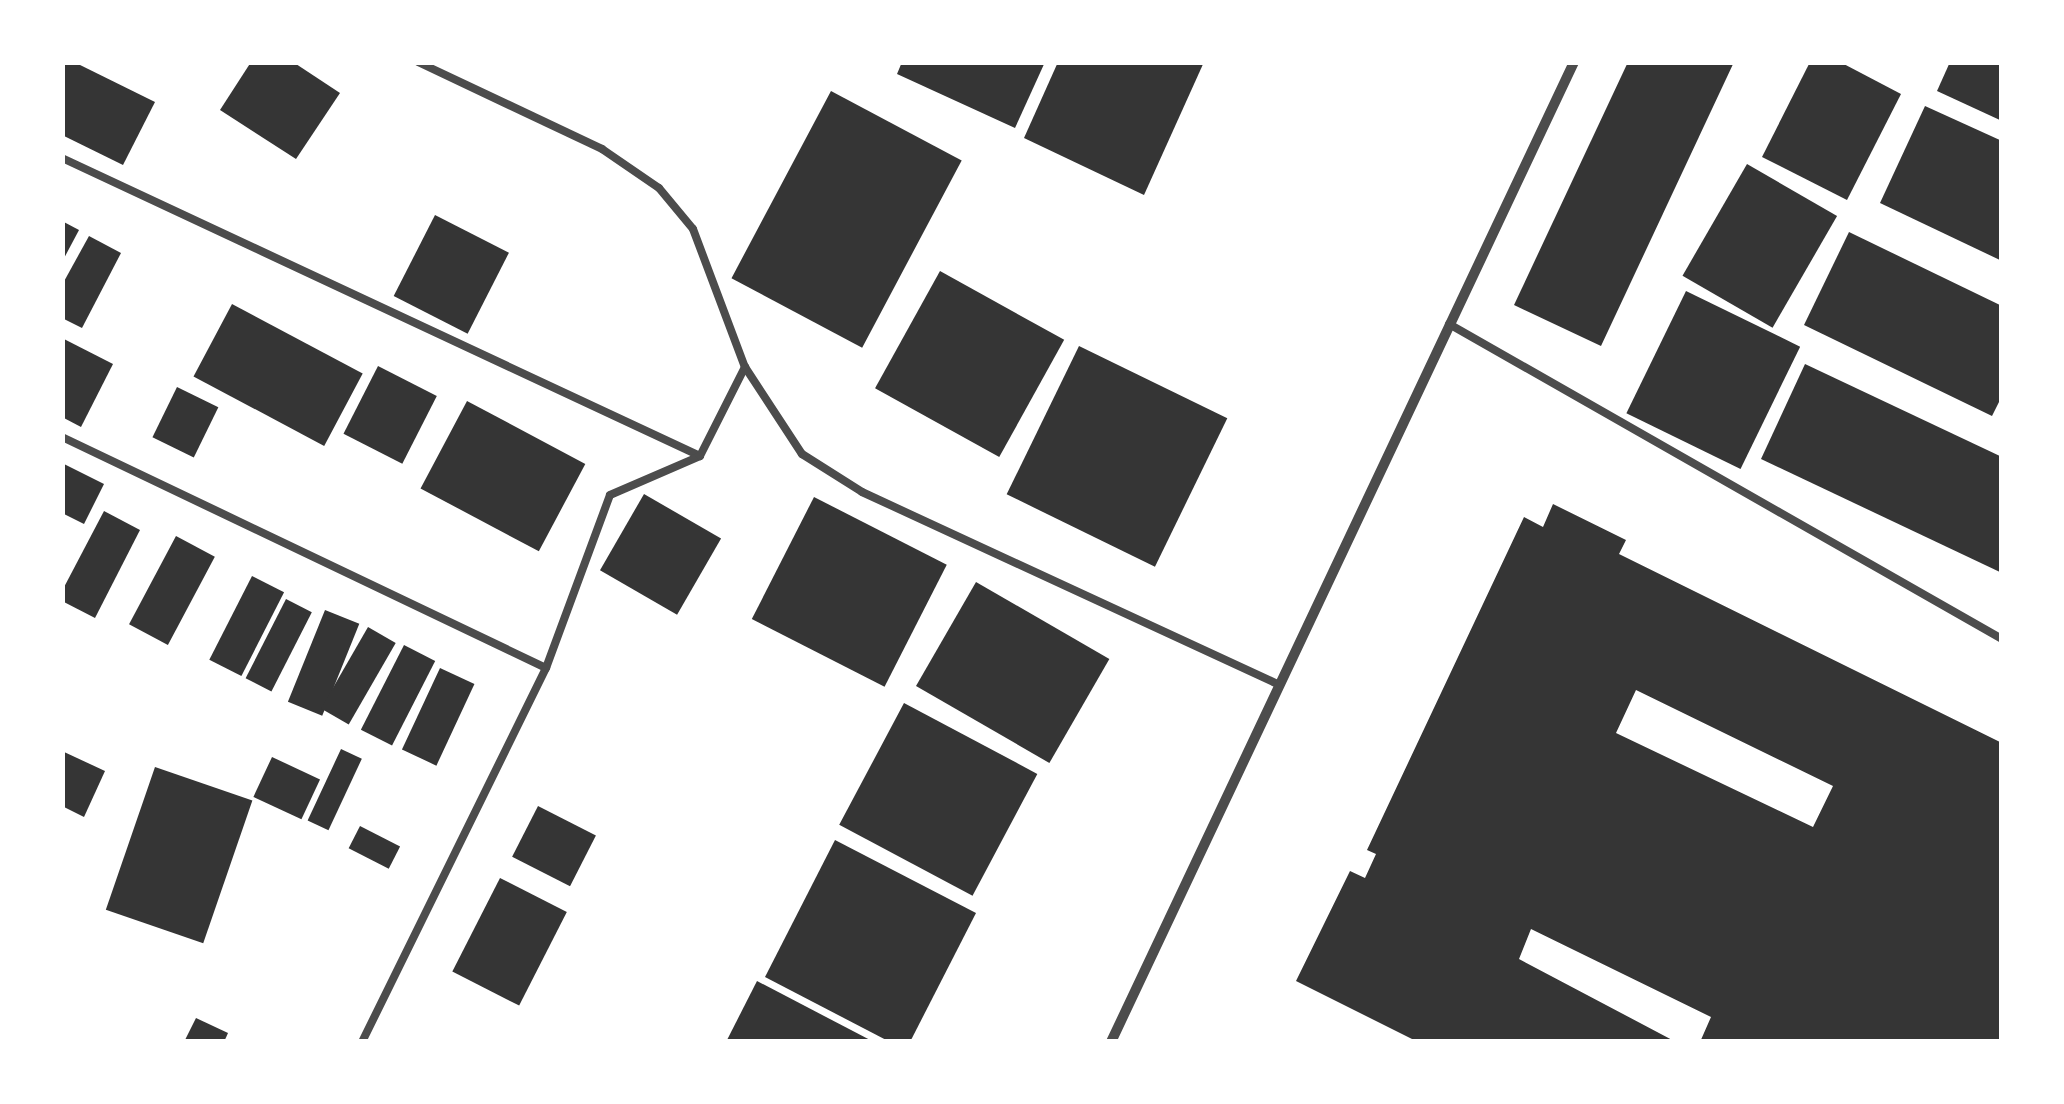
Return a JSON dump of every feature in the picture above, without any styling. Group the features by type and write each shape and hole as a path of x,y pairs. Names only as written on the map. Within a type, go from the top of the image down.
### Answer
{"street":[{"path":"1111,1042 1574,62"}],"lane":[{"path":"418,62 602,150 659,188 692,229 745,367 802,454 862,492 1278,684"},
{"path":"62,158 700,456"},
{"path":"1448,323 2002,638"},
{"path":"362,1042 546,668 610,495 700,456 745,367"},
{"path":"62,437 546,668"}],"building":[{"path":"62,62 74,62 155,102 123,165 62,135"},
{"path":"251,62 293,62 340,93 296,159 220,110"},
{"path":"902,62 1045,62 1015,128 897,74"},
{"path":"1058,62 1204,62 1144,195 1024,138"},
{"path":"1628,62 1734,62 1601,346 1514,305"},
{"path":"1810,62 1840,62 1901,94 1847,200 1762,157"},
{"path":"1950,62 2002,62 2002,121 1937,91"},
{"path":"831,91 962,160 862,348 731,278"},
{"path":"1925,106 2002,141 2002,261 1880,203"},
{"path":"1747,164 1837,216 1773,328 1682,276"},
{"path":"435,215 509,253 468,334 394,296"},
{"path":"62,221 79,230 62,262"},
{"path":"1849,232 2002,306 2002,396 1992,416 1804,325"},
{"path":"89,236 121,253 82,328 62,318 62,285"},
{"path":"940,271 1064,340 999,457 875,388"},
{"path":"1686,291 1800,347 1741,469 1626,413"},
{"path":"232,304 363,373 324,446 194,376"},
{"path":"62,338 113,364 81,427 62,417"},
{"path":"1079,346 1227,418 1155,567 1007,494"},
{"path":"1805,364 2002,457 2002,573 1761,459"},
{"path":"378,366 437,396 402,464 343,434"},
{"path":"177,387 218,407 194,457 152,437"},
{"path":"467,401 585,464 539,551 421,488"},
{"path":"62,463 104,484 84,524 62,513"},
{"path":"644,494 721,538 677,615 600,570"},
{"path":"814,497 947,565 885,687 752,619"},
{"path":"1553,504 1626,540 1619,554 2002,743 1999,1042 1700,1042 1711,1017 1531,929 1519,959 1676,1042 1418,1042 1296,981 1350,871 1365,878 1376,854 1367,850 1524,517 1543,527","holes":["1636,690 1833,786 1813,827 1616,733"]},
{"path":"104,511 140,530 95,618 62,601 62,591"},
{"path":"176,536 215,557 168,645 129,624"},
{"path":"252,576 284,592 241,676 209,660"},
{"path":"976,582 1109,659 1049,763 916,686"},
{"path":"286,599 312,612 271,691 246,678"},
{"path":"325,610 359,624 322,716 288,702"},
{"path":"368,627 396,643 349,724 321,708"},
{"path":"404,645 435,661 392,746 361,730"},
{"path":"440,668 474,684 436,766 402,750"},
{"path":"904,703 1037,774 973,896 839,825"},
{"path":"341,749 362,759 328,830 308,821"},
{"path":"62,751 105,771 84,817 62,806"},
{"path":"272,757 320,779 301,819 253,797"},
{"path":"155,767 252,801 203,943 106,910"},
{"path":"538,806 596,836 570,886 512,857"},
{"path":"360,826 400,846 389,869 349,848"},
{"path":"835,840 976,913 910,1042 890,1042 765,977"},
{"path":"500,878 567,912 519,1006 452,972"},
{"path":"757,981 874,1042 726,1042"},
{"path":"196,1018 228,1033 224,1042 184,1042"}]}
